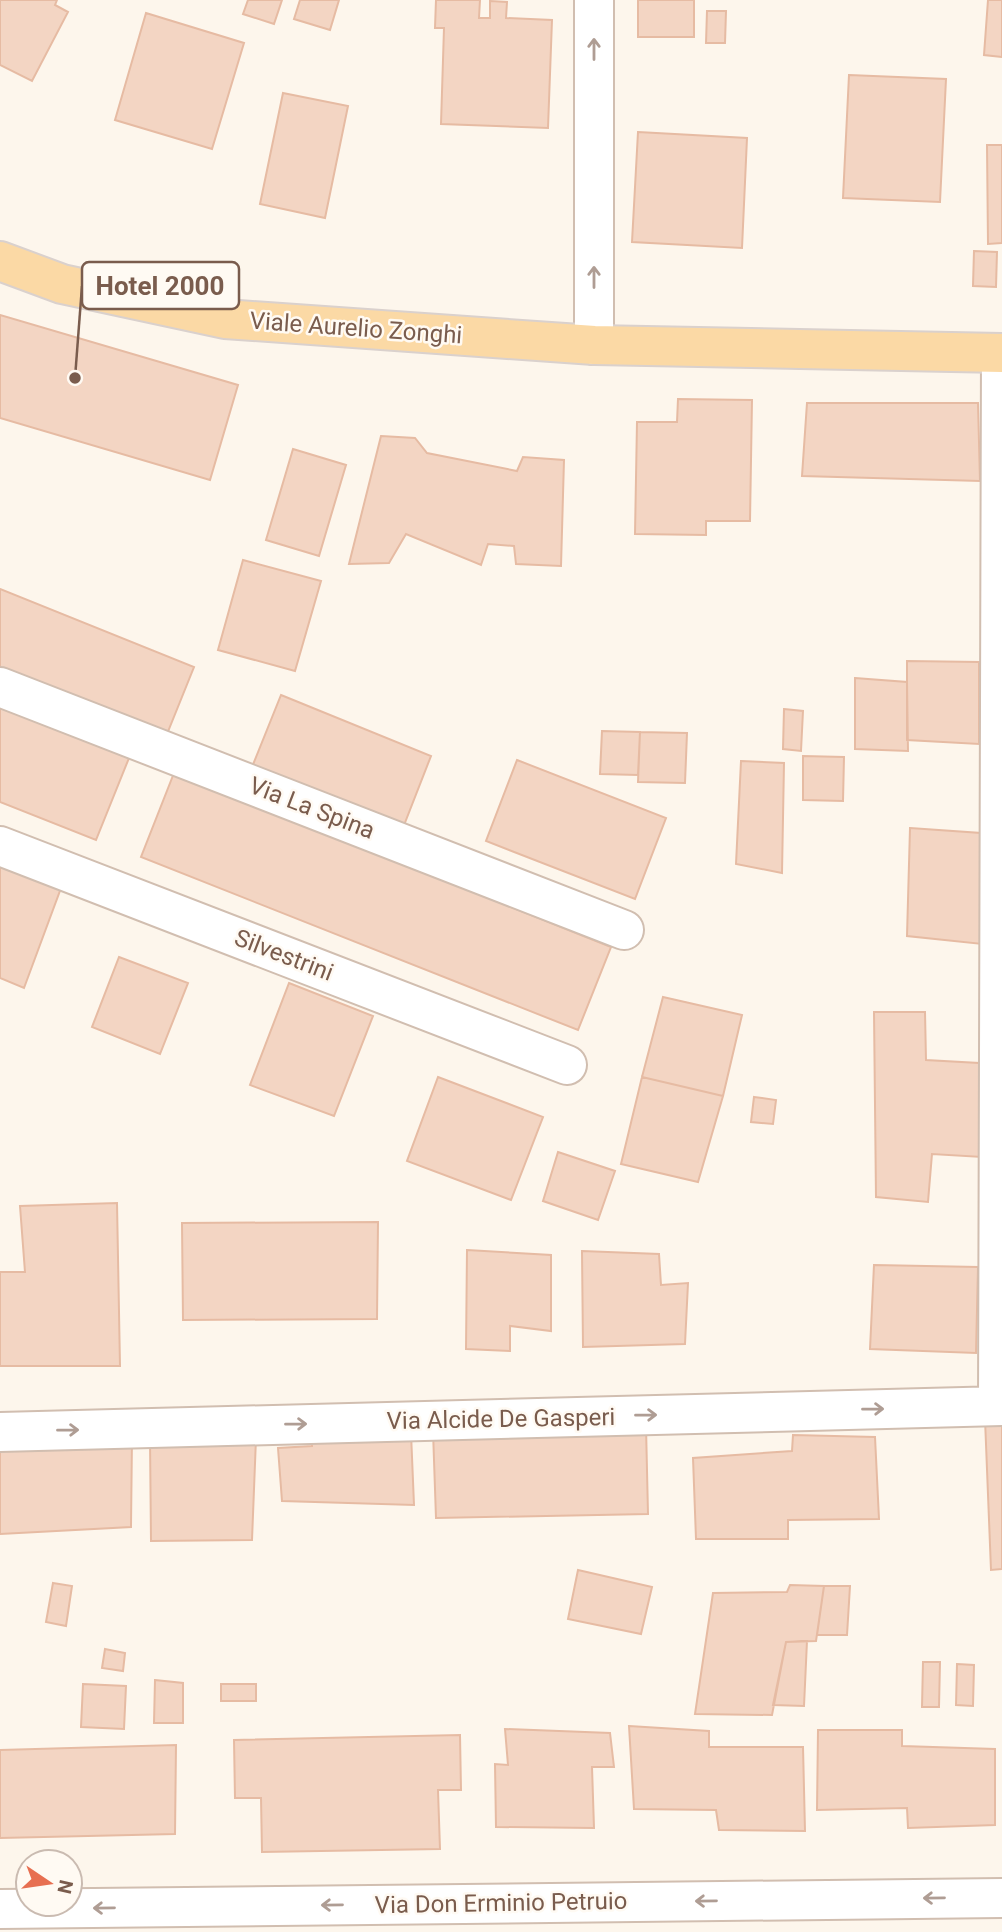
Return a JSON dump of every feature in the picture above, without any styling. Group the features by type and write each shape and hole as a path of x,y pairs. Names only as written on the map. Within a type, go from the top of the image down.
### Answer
{"main road":[{"name":"Viale Aurelio Zonghi","path":"0,261 62,284 225,319 594,345 1001,353"}],"street":[{"path":"594,0 594,345"},
{"path":"1000,1406 1001,353"},
{"name":"Via La Spina","path":"0,687 624,930"},
{"name":"Silvestrini","path":"0,846 567,1065"},
{"name":"Via Alcide De Gasperi","path":"0,1432 1000,1406"},
{"name":"Via Don Erminio Petruio","path":"0,1909 1002,1898"}],"building":[{"path":"0,0 57,0 55,5 68,12 32,81 0,65"},
{"path":"248,0 282,0 274,24 243,14"},
{"path":"300,0 339,0 330,30 294,19"},
{"path":"436,0 480,0 479,18 490,18 490,1 507,2 506,18 552,20 548,128 441,124 444,28 435,28"},
{"path":"638,0 694,0 694,37 638,37"},
{"path":"988,0 1002,0 1002,57 984,55"},
{"path":"707,11 726,11 725,43 706,43"},
{"path":"146,13 244,43 212,149 115,120"},
{"path":"849,75 946,79 940,202 843,198"},
{"path":"283,93 348,106 325,218 260,204"},
{"path":"638,132 747,138 742,248 632,242"},
{"path":"987,145 1002,145 1002,243 988,244"},
{"path":"974,251 997,252 996,287 973,286"},
{"path":"0,315 238,385 210,480 0,418"},
{"path":"678,399 752,400 750,521 706,521 706,535 635,534 637,422 677,422"},
{"path":"807,403 978,403 980,481 802,476"},
{"path":"381,436 415,438 427,453 517,471 523,457 564,460 561,566 516,564 514,546 488,544 481,565 406,534 389,563 349,564"},
{"path":"293,449 346,465 319,556 266,540"},
{"path":"243,560 321,581 295,671 218,650"},
{"path":"0,589 194,667 165,739 0,674"},
{"path":"907,661 979,662 979,744 907,740"},
{"path":"855,678 907,682 908,751 855,749"},
{"path":"281,695 431,756 399,838 248,777"},
{"path":"0,707 129,758 96,840 0,802"},
{"path":"784,709 803,711 801,751 783,749"},
{"path":"602,731 640,732 638,775 600,774"},
{"path":"640,732 687,733 685,783 638,782"},
{"path":"803,756 844,757 843,801 803,800"},
{"path":"517,760 666,818 635,899 486,841"},
{"path":"741,761 784,763 782,873 736,864"},
{"path":"174,773 611,947 578,1030 141,857"},
{"path":"910,828 981,833 982,944 907,936"},
{"path":"0,865 61,888 24,988 0,978"},
{"path":"119,957 188,983 160,1054 92,1027"},
{"path":"289,983 373,1016 334,1116 250,1085"},
{"path":"663,997 742,1015 723,1096 642,1077"},
{"path":"874,1012 925,1012 926,1060 979,1063 982,1157 932,1154 928,1202 876,1197"},
{"path":"438,1077 543,1117 511,1200 407,1161"},
{"path":"642,1077 723,1096 698,1182 621,1164"},
{"path":"754,1097 776,1100 773,1124 751,1122"},
{"path":"558,1152 615,1171 598,1220 543,1201"},
{"path":"117,1203 120,1366 0,1366 0,1272 25,1272 20,1206"},
{"path":"378,1222 377,1319 183,1320 182,1223"},
{"path":"467,1250 551,1255 551,1331 510,1326 510,1351 466,1349"},
{"path":"582,1251 659,1254 661,1285 688,1283 685,1344 583,1347"},
{"path":"874,1265 978,1267 976,1353 870,1349"},
{"path":"1002,1418 1002,1569 991,1570 985,1419"},
{"path":"646,1426 648,1514 436,1518 433,1431"},
{"path":"311,1432 411,1433 414,1505 282,1501 278,1448 312,1446"},
{"path":"793,1435 875,1437 879,1519 788,1520 788,1539 696,1539 693,1458 792,1451"},
{"path":"132,1437 131,1527 0,1534 0,1441"},
{"path":"256,1438 252,1540 151,1541 150,1440"},
{"path":"578,1570 652,1587 641,1634 568,1619"},
{"path":"53,1583 72,1586 66,1626 46,1622"},
{"path":"790,1585 824,1586 816,1641 786,1642 772,1715 695,1714 713,1593 787,1592"},
{"path":"824,1586 850,1586 847,1635 817,1635"},
{"path":"807,1641 804,1706 773,1705 786,1642"},
{"path":"105,1649 125,1653 123,1671 102,1668"},
{"path":"923,1662 940,1662 939,1707 922,1707"},
{"path":"957,1664 974,1665 973,1706 956,1705"},
{"path":"155,1680 183,1683 183,1723 154,1723"},
{"path":"83,1684 126,1686 124,1729 81,1727"},
{"path":"221,1684 256,1684 256,1701 221,1701"},
{"path":"629,1726 709,1731 709,1747 803,1747 805,1831 719,1830 716,1810 634,1809"},
{"path":"505,1729 610,1733 614,1767 592,1767 594,1828 496,1827 495,1764 508,1765"},
{"path":"818,1730 902,1730 902,1746 995,1749 995,1825 908,1828 907,1808 817,1810"},
{"path":"460,1735 461,1790 438,1790 440,1849 262,1852 261,1798 235,1798 234,1740"},
{"path":"176,1745 175,1834 0,1838 0,1750"}],"place":[{"name":"Hotel 2000","path":"75,378"}]}
